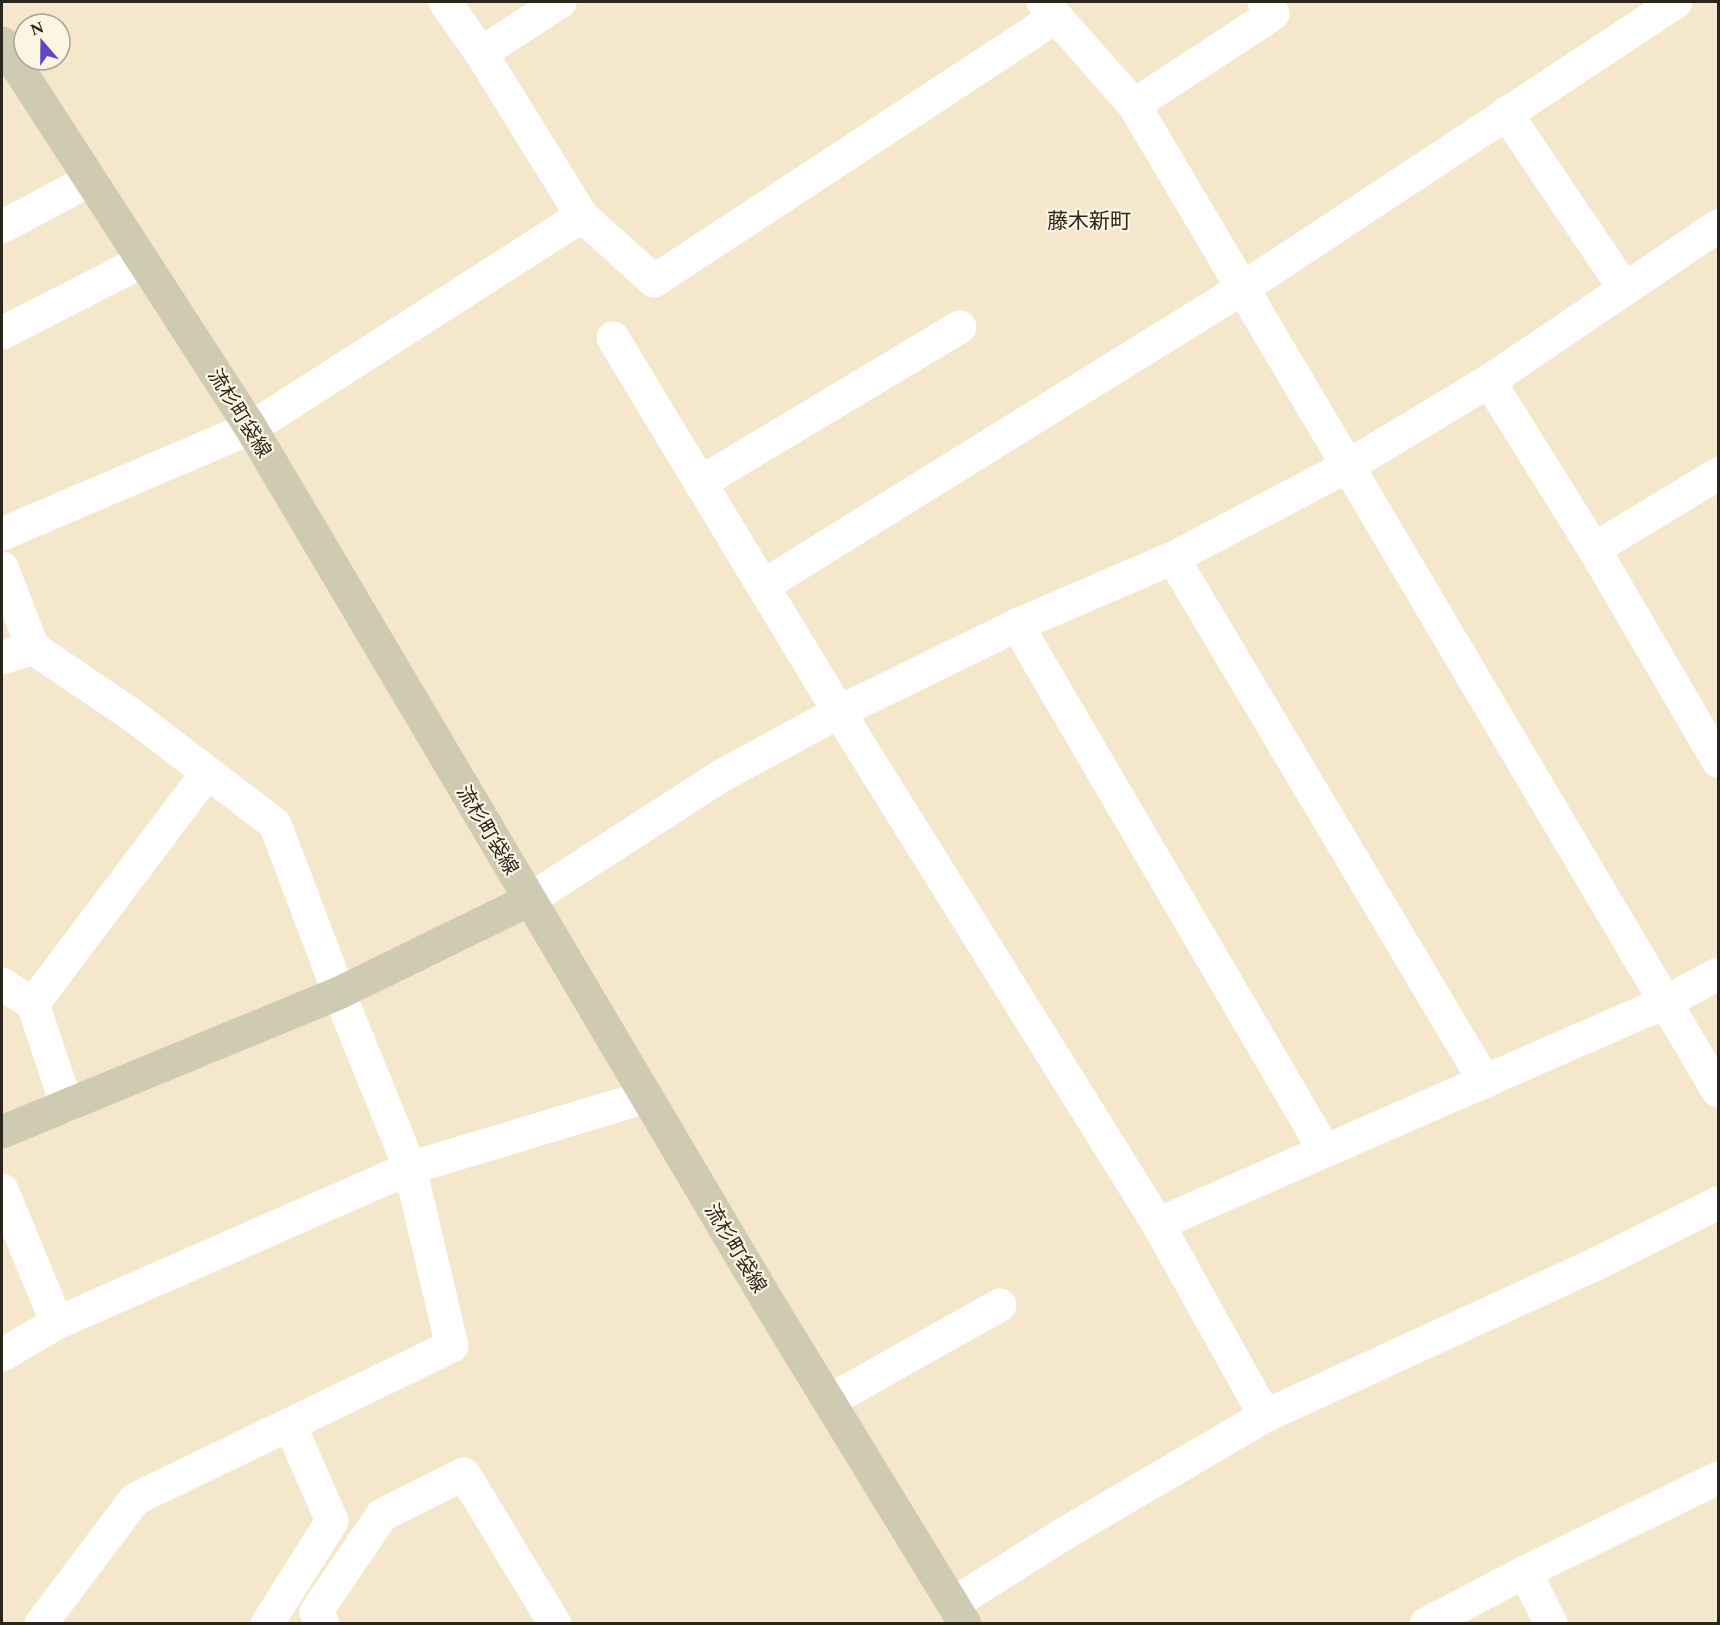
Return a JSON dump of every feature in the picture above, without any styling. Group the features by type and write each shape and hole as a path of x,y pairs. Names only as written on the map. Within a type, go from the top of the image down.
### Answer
{"main road":[{"name":"流杉町袋線","path":"2,44 251,428 766,1300 959,1614"},
{"path":"2,1132 339,993 530,900"}],"street":[{"path":"445,2 481,53 582,216 654,281 1050,9 1134,105 1719,1091"},
{"path":"481,53 560,2"},
{"path":"1134,105 1273,14 1264,2"},
{"path":"763,586 1243,288 1676,2"},
{"path":"1506,113 1624,288"},
{"path":"2,227 90,180"},
{"path":"2,534 251,428 582,216"},
{"path":"530,900 721,776 839,712 1017,625 1173,558 1348,466 1489,381 1719,226"},
{"path":"2,333 143,261"},
{"path":"700,483 960,327"},
{"path":"614,338 839,712 1158,1224 1265,1416"},
{"path":"1489,381 1594,549 1719,761"},
{"path":"1594,549 1719,474"},
{"path":"1173,558 1485,1082"},
{"path":"2,568 33,648 132,715 275,824 339,993 410,1168 452,1346 135,1499 41,1623"},
{"path":"1017,625 1325,1151"},
{"path":"2,658 33,648"},
{"path":"33,1004 207,773"},
{"path":"1158,1224 1666,1002 1719,974"},
{"path":"2,984 33,1004 67,1106"},
{"path":"2,1355 57,1323 410,1168 646,1097"},
{"path":"2,1190 57,1323"},
{"path":"959,1614 1062,1535 1265,1416 1594,1265 1719,1203"},
{"path":"830,1401 1000,1305"},
{"path":"267,1623 332,1521 290,1425"},
{"path":"323,1623 316,1612 382,1515 464,1474 555,1623"},
{"path":"1426,1623 1525,1572 1719,1479"},
{"path":"1525,1572 1551,1623"}],"district":[{"name":"藤木新町","path":"1089,221"}]}
